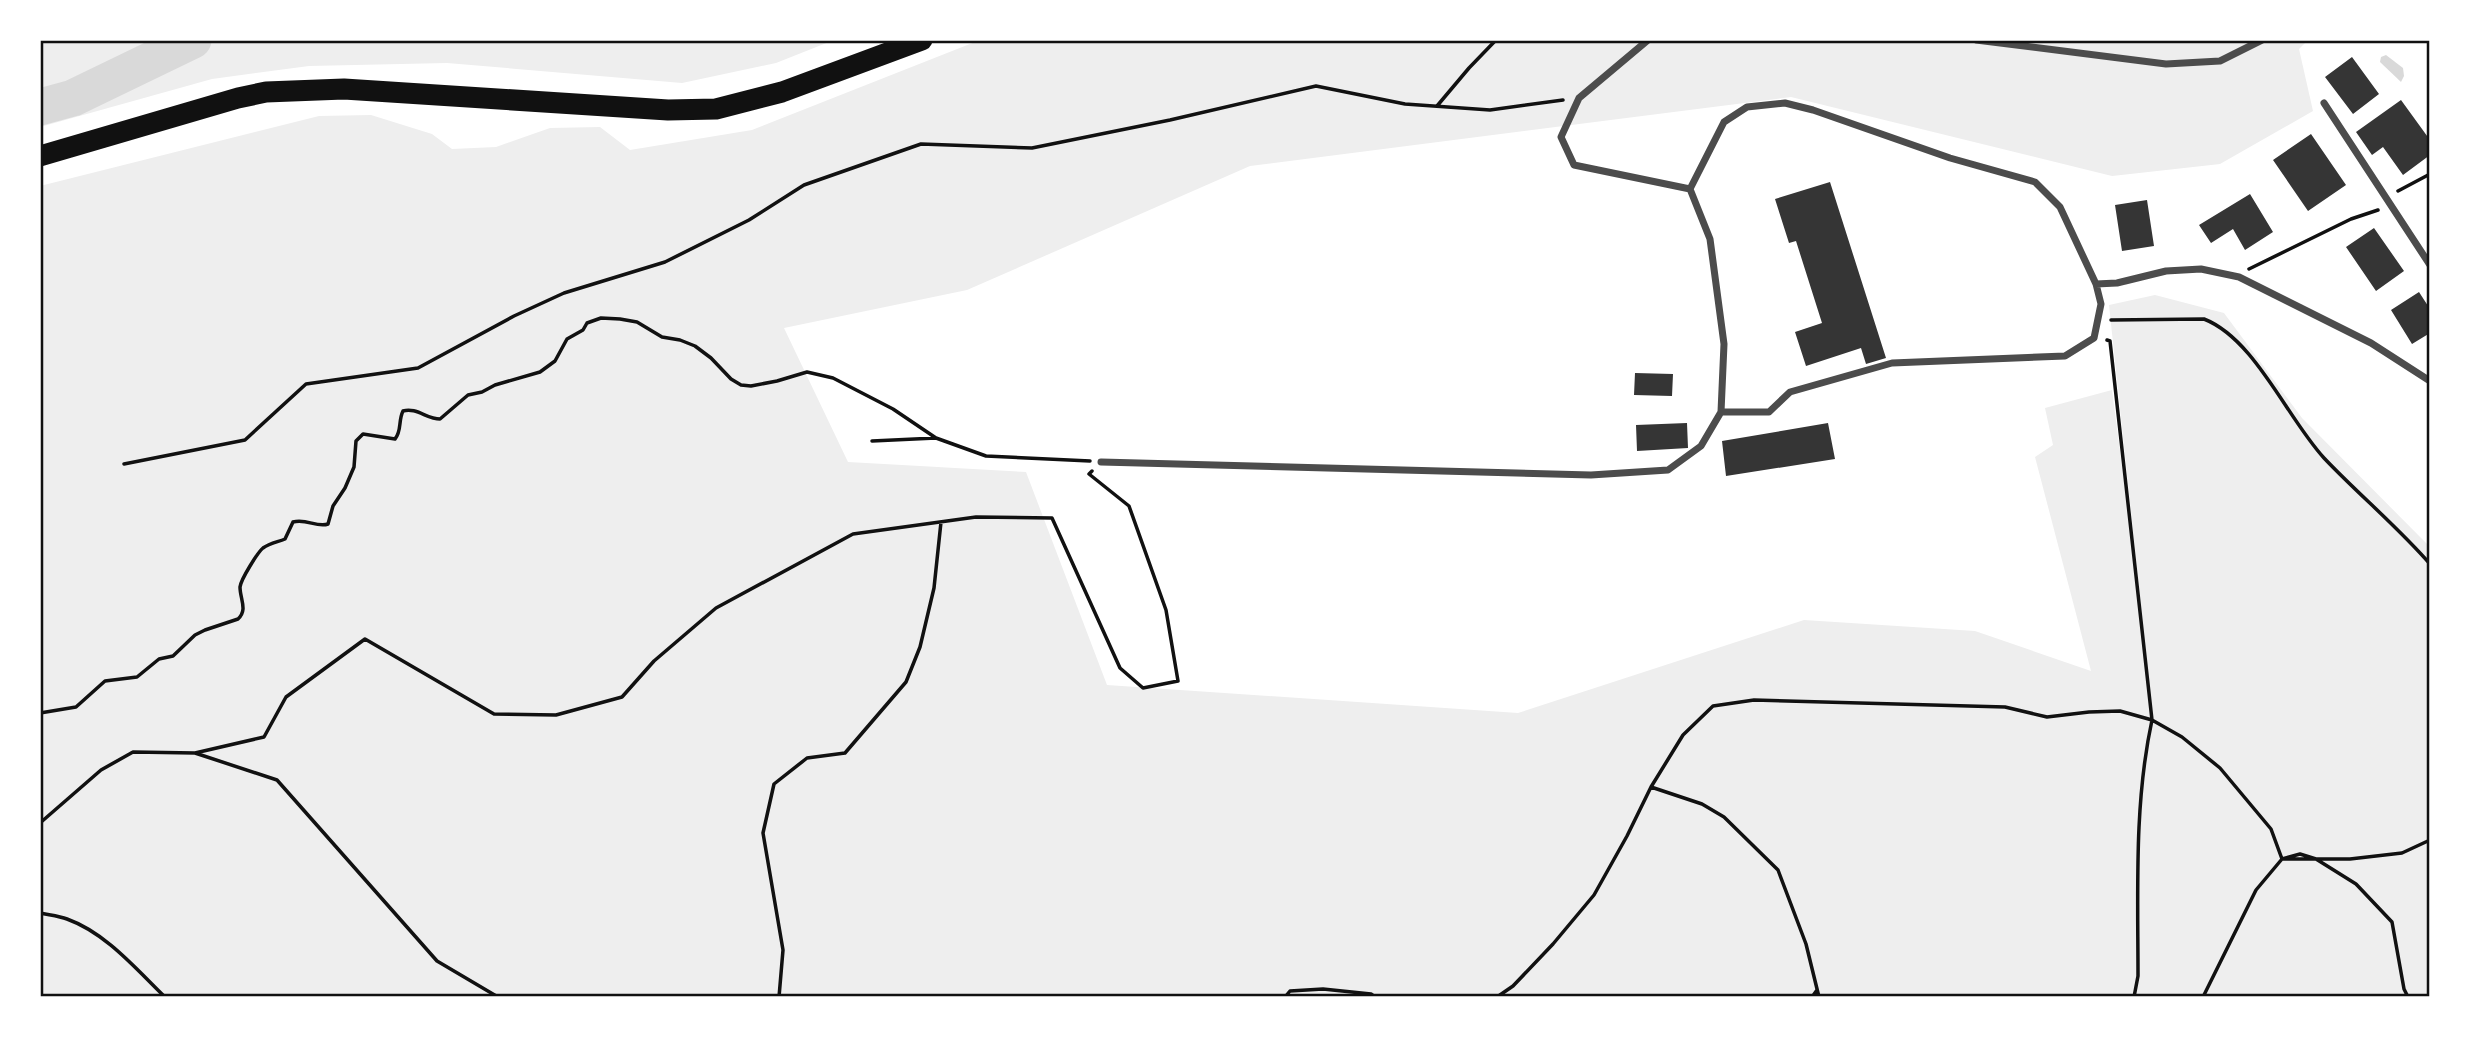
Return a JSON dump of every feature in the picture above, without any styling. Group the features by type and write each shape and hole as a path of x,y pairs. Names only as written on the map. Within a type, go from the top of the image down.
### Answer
{"highway":[{"path":"40,156 238,98 266,92 306,89 412,92 668,110 716,108 782,92 922,40"}],"street":[{"path":"1648,40 1579,99 1561,137 1574,165 1690,188"},
{"path":"1976,40 2166,64 2220,61 2262,40"},
{"path":"1101,462 1591,475 1668,470 1701,446 1721,412 1724,344 1710,239 1690,188 1724,122 1747,107 1785,103 1813,110 1950,158 2035,182 2060,207 2096,284 2101,304 2094,338 2065,356 1892,363 1790,392 1769,412 1721,412"},
{"path":"2324,103 2430,265"},
{"path":"2096,284 2117,283 2166,271 2190,269 2239,276 2371,343 2430,381"}],"path":[{"path":"1437,106 1468,68 1496,40"},
{"path":"124,464 245,440 306,384 418,368 514,316 564,293 666,262 749,220 804,185 921,144 1032,148 1316,86 1405,104 1490,110 1579,99"},
{"path":"2387,197 2430,174"},
{"path":"2239,276 2253,265 2351,219 2392,205"},
{"path":"2098,320 2204,319 2216,324 2240,343 2323,456 2430,564"},
{"path":"40,713 76,707 105,681 137,677 159,659 173,656 195,635 242,616 241,583 256,556 264,548 285,540 293,522 307,520 322,526 328,524 333,506 354,467 356,441 363,434 395,439 403,411 411,410 440,419 468,395 540,372 555,361 567,339 594,320 628,320 662,337 695,346 741,385 777,381 807,372 833,378 893,409 936,438 986,456 1101,462"},
{"path":"2094,338 2110,341 2152,720 2137,843 2138,976 2134,997"},
{"path":"872,440 936,438"},
{"path":"40,823 101,770 133,752 195,753 264,737 286,697 365,639 494,715 556,715 622,697 654,661 716,608 853,534 976,517 1052,518 1119,668 1143,688 1178,681 1166,610 1129,506 1089,474 1101,462"},
{"path":"779,997 783,950 763,833 774,784 807,758 845,753 906,682 920,647 934,588 941,522"},
{"path":"1497,997 1513,986 1553,944 1594,895 1651,787 1683,735 1713,706 1754,700 2005,708 2047,717 2120,711 2152,720 2182,737 2220,768 2271,829 2282,859"},
{"path":"195,753 277,780 437,961 498,997"},
{"path":"1651,787 1702,804 1724,817 1778,870 1806,944 1819,997"},
{"path":"2316,859 2350,859 2402,853 2430,840"},
{"path":"2203,997 2256,890 2282,859 2300,854 2316,859 2357,884 2392,922 2404,989 2408,997"},
{"path":"40,913 67,919 89,931 114,949 165,997"},
{"path":"1812,997 1818,988"},
{"path":"1285,997 1290,991 1323,989 1371,994 1375,997"}],"shaded area":[{"path":"40,40 834,40 776,63 682,83 447,63 309,66 212,79 40,127"},
{"path":"980,40 2308,40 2299,49 2313,111 2220,164 2112,176 1791,97 1250,166 967,290 784,328 848,462 1026,472 1107,685 1518,713 1804,620 1975,631 2091,671 2035,457 2053,445 2045,408 2112,390 2144,634 2109,305 2155,295 2224,313 2302,418 2430,547 2430,997 40,997 40,186 319,116 371,115 432,134 452,149 496,147 550,128 600,127 630,150 752,130"},
{"path":"2386,55 2403,68 2404,76 2401,82 2380,62 2381,57"}],"building":[{"path":"2352,57 2379,94 2353,114 2325,77"},
{"path":"2401,100 2430,140 2430,155 2403,175 2383,147 2372,155 2356,132"},
{"path":"2311,134 2346,185 2308,211 2273,160"},
{"path":"1830,182 1886,358 1866,364 1861,348 1806,366 1795,332 1822,323 1796,241 1789,243 1775,199"},
{"path":"2250,194 2273,232 2245,250 2233,229 2211,243 2199,225"},
{"path":"2147,200 2154,246 2122,251 2115,205"},
{"path":"2374,228 2404,271 2376,291 2346,247"},
{"path":"2419,292 2430,309 2430,333 2412,344 2391,310"},
{"path":"1635,373 1673,374 1672,396 1634,395"},
{"path":"1687,423 1688,448 1637,451 1636,425"},
{"path":"1828,423 1835,459 1726,476 1722,441"}],"waterway":[{"path":"40,107 73,98 193,40"}]}
